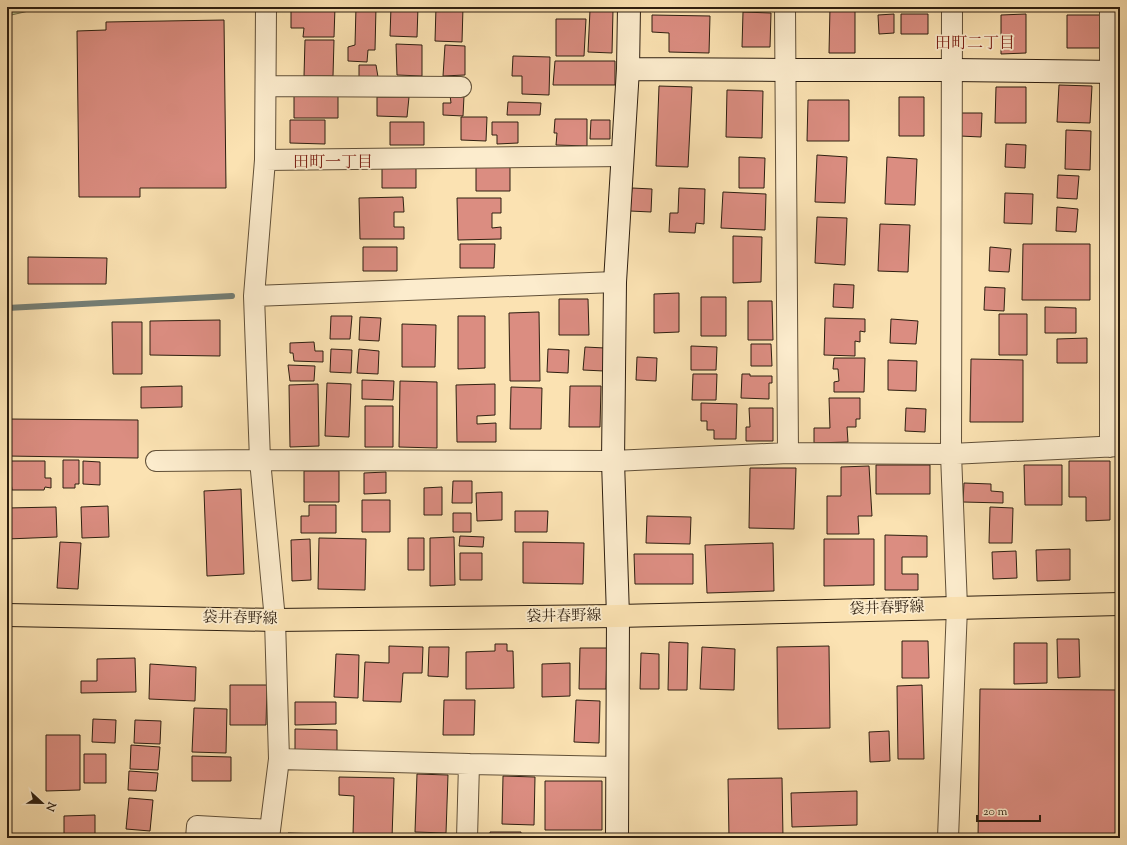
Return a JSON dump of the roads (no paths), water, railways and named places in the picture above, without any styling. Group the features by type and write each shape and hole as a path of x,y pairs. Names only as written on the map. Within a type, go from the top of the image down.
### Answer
{"main road":[{"name":"袋井春野線","path":"7,615 275,620 618,616 1120,604"}],"street":[{"path":"196,838 197,826 270,834 279,758 275,620 260,460 254,296 265,160 266,7"},
{"path":"617,838 618,616 613,461 615,282 628,69 629,7"},
{"path":"785,7 788,453"},
{"path":"948,838 957,607 951,454 952,7"},
{"path":"156,461 613,461 788,453 951,454 1115,447 1115,72 1110,7"},
{"path":"628,69 1115,72"},
{"path":"266,86 461,87"},
{"path":"265,160 623,156"},
{"path":"254,296 615,282"},
{"path":"279,758 617,767"},
{"path":"468,838 469,764"}],"waterway":[{"path":"7,308 232,296"}],"district":[{"name":"田町二丁目","path":"975,44"},
{"name":"田町一丁目","path":"333,163"}]}
